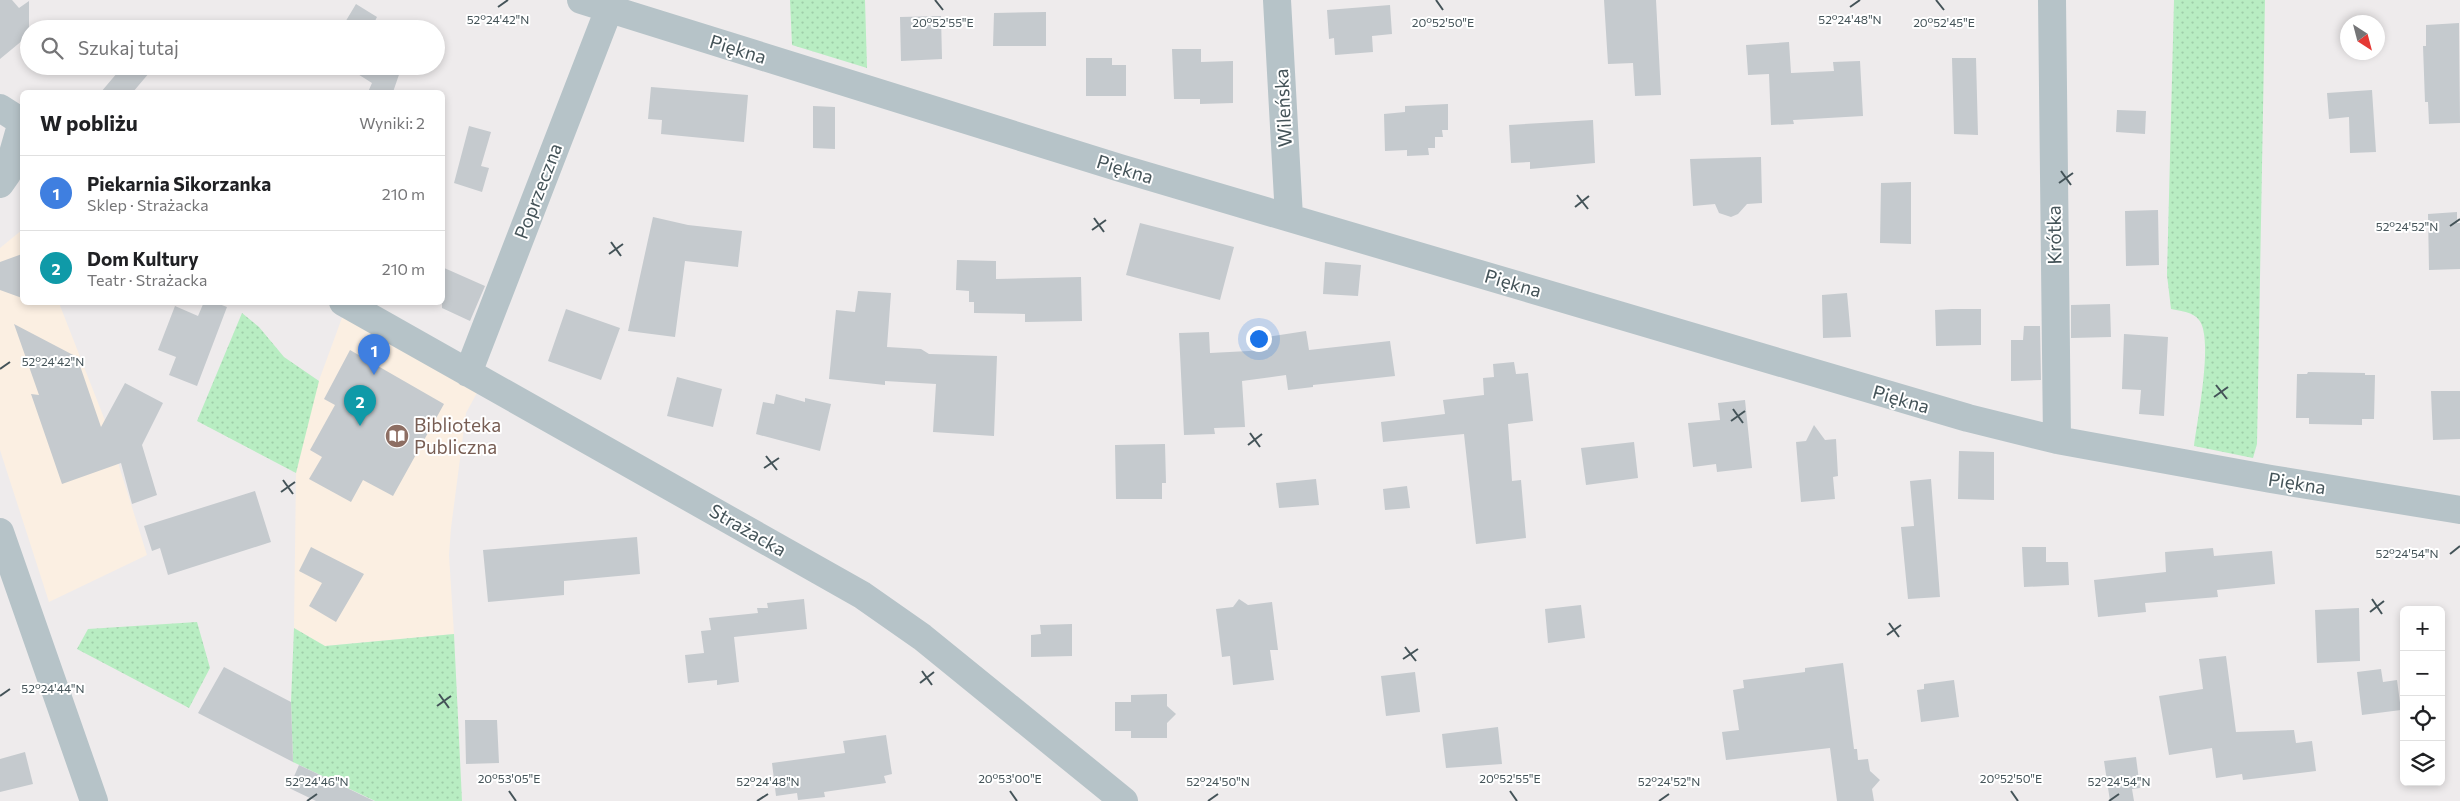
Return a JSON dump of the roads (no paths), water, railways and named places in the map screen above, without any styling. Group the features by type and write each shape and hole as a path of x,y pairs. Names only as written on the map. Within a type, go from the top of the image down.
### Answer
{"street":[{"name":"Piękna","path":"580,0 1111,165 1968,418 2057,440 2271,479 2460,510"},
{"name":"Wileńska","path":"1277,0 1289,217"},
{"name":"Krótka","path":"2052,0 2057,440"},
{"name":"Poprzeczna","path":"468,373 609,9"},
{"path":"0,108 20,121"},
{"path":"0,184 7,174 20,129"},
{"name":"Strażacka","path":"348,305 743,527 886,610 1124,801"},
{"path":"0,532 94,801"}],"place":[{"name":"Piekarnia Sikorzanka","path":"374,375"},
{"name":"Dom Kultury","path":"360,426"},
{"name":"Biblioteka Publiczna","path":"397,436"}]}
